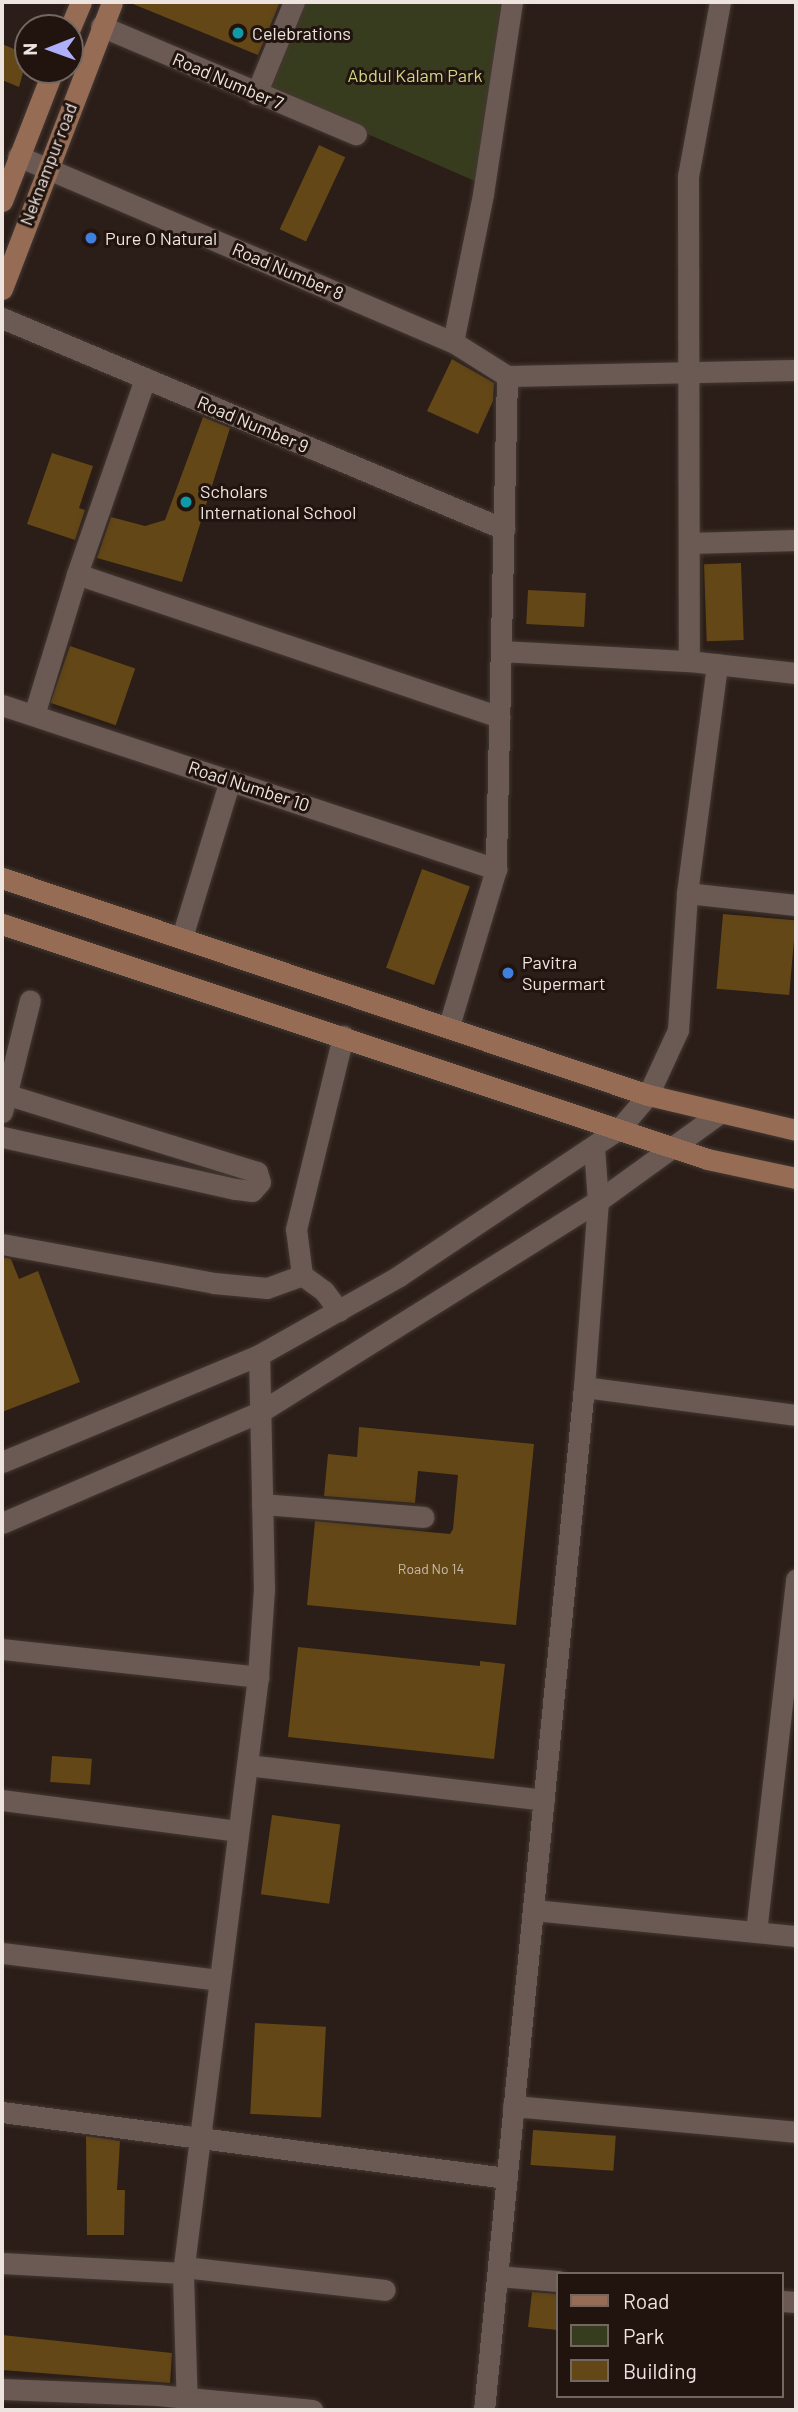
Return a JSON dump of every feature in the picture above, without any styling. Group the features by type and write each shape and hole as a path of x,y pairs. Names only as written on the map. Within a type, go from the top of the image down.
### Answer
{"street":[{"name":"Neknampur road","path":"2,289 45,168 112,2"},
{"path":"256,94 293,2"},
{"path":"453,342 483,194 512,2"},
{"path":"689,661 688,176 720,2"},
{"name":"Road Number 7","path":"101,26 256,94 356,134"},
{"name":"Neknampur road","path":"2,201 47,84"},
{"name":"Road Number 8","path":"18,156 453,342 507,376"},
{"name":"Road Number 9","path":"2,318 504,529"},
{"path":"449,1026 496,869 507,376 796,370"},
{"path":"34,715 77,574 145,379"},
{"path":"690,543 796,541"},
{"path":"77,574 499,717"},
{"path":"502,651 689,661 796,673"},
{"path":"2,1462 259,1356 339,1311 594,1148 620,1128 648,1095 678,1030 687,893 717,664"},
{"name":"Road Number 10","path":"2,705 496,869"},
{"path":"182,937 230,780"},
{"path":"2,878 648,1095 717,1115 796,1130"},
{"path":"687,893 796,905"},
{"path":"2,924 620,1128 673,1148 796,1178"},
{"path":"2,1137 234,1189 252,1191 260,1182 257,1172 3,1099 30,1000"},
{"path":"339,1311 324,1291 302,1275 296,1229 343,1036"},
{"path":"2,1523 260,1412 598,1201 717,1115"},
{"path":"484,2410 584,1387 598,1201 594,1148"},
{"path":"2,1244 214,1283 267,1288 302,1275"},
{"path":"188,2404 183,2270 236,1831 258,1677 264,1590 259,1356"},
{"path":"584,1387 796,1415"},
{"path":"262,1504 423,1517"},
{"path":"756,1932 796,1579"},
{"path":"2,1649 258,1677"},
{"path":"247,1765 544,1800"},
{"path":"2,1800 236,1831"},
{"path":"534,1910 796,1936"},
{"path":"2,1953 219,1980"},
{"path":"513,2106 796,2132"},
{"path":"2,2112 506,2178"},
{"path":"2,2263 183,2270 385,2290"},
{"path":"497,2276 556,2281"},
{"path":"2,2389 303,2410"}],"green space":[{"name":"Abdul Kalam Park","path":"304,2 501,2 477,182 267,90"}],"building":[{"name":"Celebrations","path":"128,2 280,2 258,55"},
{"path":"2,44 14,49 14,84 20,84 19,87 2,80"},
{"path":"319,145 345,157 306,242 280,229"},
{"path":"452,359 494,383 493,401 478,434 427,411"},
{"name":"Scholars International School","path":"203,417 230,428 182,582 97,558 111,517 145,526 165,520"},
{"path":"52,453 93,466 79,508 85,510 75,540 27,524"},
{"path":"741,563 744,640 707,641 704,564"},
{"path":"528,590 586,593 584,627 526,624"},
{"path":"70,646 135,668 116,725 50,703"},
{"path":"422,869 470,886 434,985 386,968"},
{"path":"723,914 796,920 789,995 716,989"},
{"path":"2,1257 11,1259 19,1279 38,1271 80,1382 2,1412"},
{"path":"359,1427 534,1444 516,1625 307,1605 315,1521 450,1534 453,1529 458,1475 418,1471 415,1503 324,1496 328,1454 357,1457"},
{"path":"298,1647 480,1666 480,1661 505,1664 494,1759 288,1737"},
{"path":"52,1756 92,1759 90,1785 50,1782"},
{"path":"272,1815 340,1825 329,1904 261,1894"},
{"path":"255,2023 326,2027 321,2118 250,2114"},
{"path":"533,2130 616,2136 613,2171 531,2165"},
{"path":"86,2136 120,2141 117,2190 125,2190 124,2235 87,2235"},
{"path":"532,2292 556,2294 556,2330 528,2327"},
{"path":"2,2335 172,2353 170,2383 2,2370"}],"place":[{"name":"Celebrations","path":"238,33"},
{"name":"Pure O Natural","path":"91,238"},
{"name":"Scholars International School","path":"186,502"},
{"name":"Pavitra Supermart","path":"508,973"}]}
